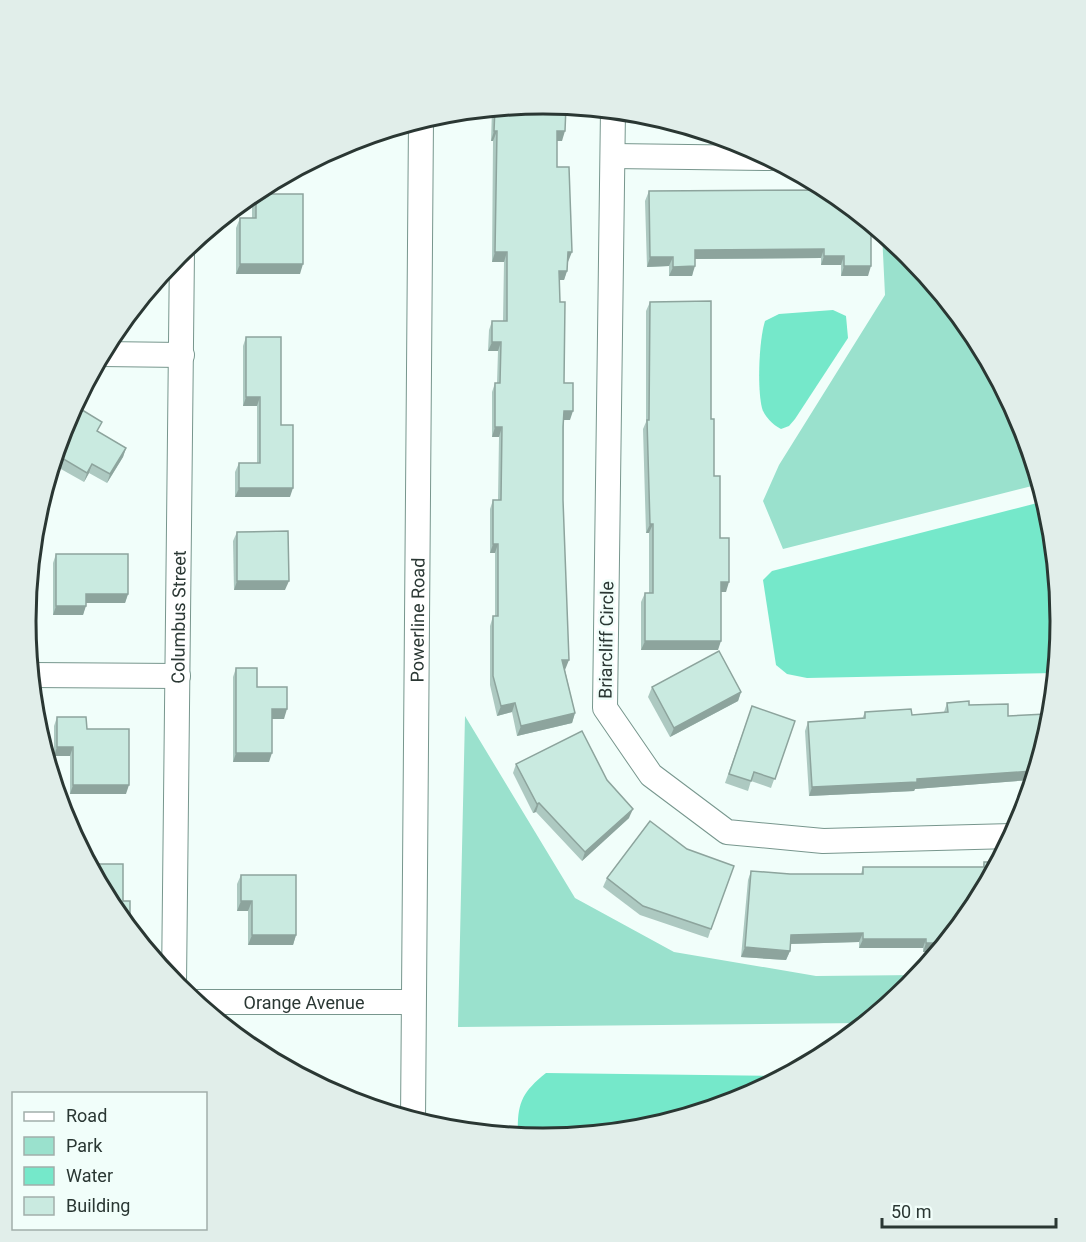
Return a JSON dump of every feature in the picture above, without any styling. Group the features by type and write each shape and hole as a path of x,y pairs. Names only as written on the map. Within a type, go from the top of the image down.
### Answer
{"street":[{"name":"Briarcliff Circle","path":"613,119 605,708 651,775 727,832 822,841 1002,836"},
{"name":"Powerline Road","path":"413,1111 421,129"},
{"path":"613,156 748,158"},
{"name":"Columbus Street","path":"174,969 182,264"},
{"path":"112,354 182,355"},
{"path":"39,675 178,676"},
{"name":"Orange Avenue","path":"209,1002 413,1002"}],"green space":[{"path":"883,245 902,262 924,287 965,339 998,397 1032,486 783,549 763,501 779,465 885,295"},
{"path":"465,716 575,898 674,952 816,976 906,975 852,1023 458,1027"}],"water":[{"path":"833,310 846,316 848,338 795,419 789,426 781,429 765,414 760,399 760,352 765,321 779,314"},
{"path":"1036,503 1046,555 1049,588 1047,673 807,678 787,674 776,665 763,580 772,571"},
{"path":"546,1073 767,1076 706,1101 642,1118 576,1127 518,1127 522,1100 531,1087"}],"building":[{"path":"566,115 565,131 557,131 557,167 569,167 572,252 568,252 567,271 559,271 560,302 565,302 564,383 573,383 573,411 564,411 563,427 563,500 569,660 562,660 575,713 521,726 515,703 501,706 493,676 493,616 498,616 498,544 493,544 493,500 501,500 502,427 495,427 495,383 500,383 501,342 492,342 492,321 507,321 507,252 495,252 497,131 494,131 495,116"},
{"path":"810,190 871,235 871,266 844,266 844,256 824,256 824,249 695,250 695,266 673,267 673,257 650,257 649,191"},
{"path":"270,194 303,194 303,264 240,264 240,218 256,218 256,203"},
{"path":"711,301 711,419 714,419 714,476 720,476 720,538 729,538 729,582 721,582 721,641 645,641 645,593 653,593 653,524 650,524 647,420 649,420 650,302"},
{"path":"246,337 281,337 281,425 293,425 293,488 239,488 239,463 260,463 260,397 246,397"},
{"path":"82,410 102,422 97,431 126,448 110,474 92,464 87,473 63,459"},
{"path":"288,531 289,581 237,581 237,532"},
{"path":"56,554 128,554 128,594 86,594 86,606 56,606"},
{"path":"719,651 741,692 674,728 652,687"},
{"path":"236,668 257,668 257,687 287,687 287,709 272,709 272,753 236,753"},
{"path":"969,701 969,705 1008,704 1008,716 1041,714 1027,771 917,779 917,782 812,787 808,722 865,718 865,712 911,709 912,715 948,712 947,703"},
{"path":"752,706 795,721 775,779 754,772 751,781 729,774"},
{"path":"57,717 86,717 87,729 129,729 129,785 73,785 73,747 57,747"},
{"path":"582,731 607,780 633,809 585,852 539,803 537,804 516,764"},
{"path":"650,821 687,849 734,866 711,929 643,906 607,878"},
{"path":"984,862 989,862 965,903 934,943 926,943 926,939 863,939 863,933 791,935 790,951 745,947 751,871 790,874 863,874 863,867 984,867"},
{"path":"98,864 123,864 123,901 130,901 130,915"},
{"path":"241,875 296,875 296,935 252,935 252,901 241,901"}]}
